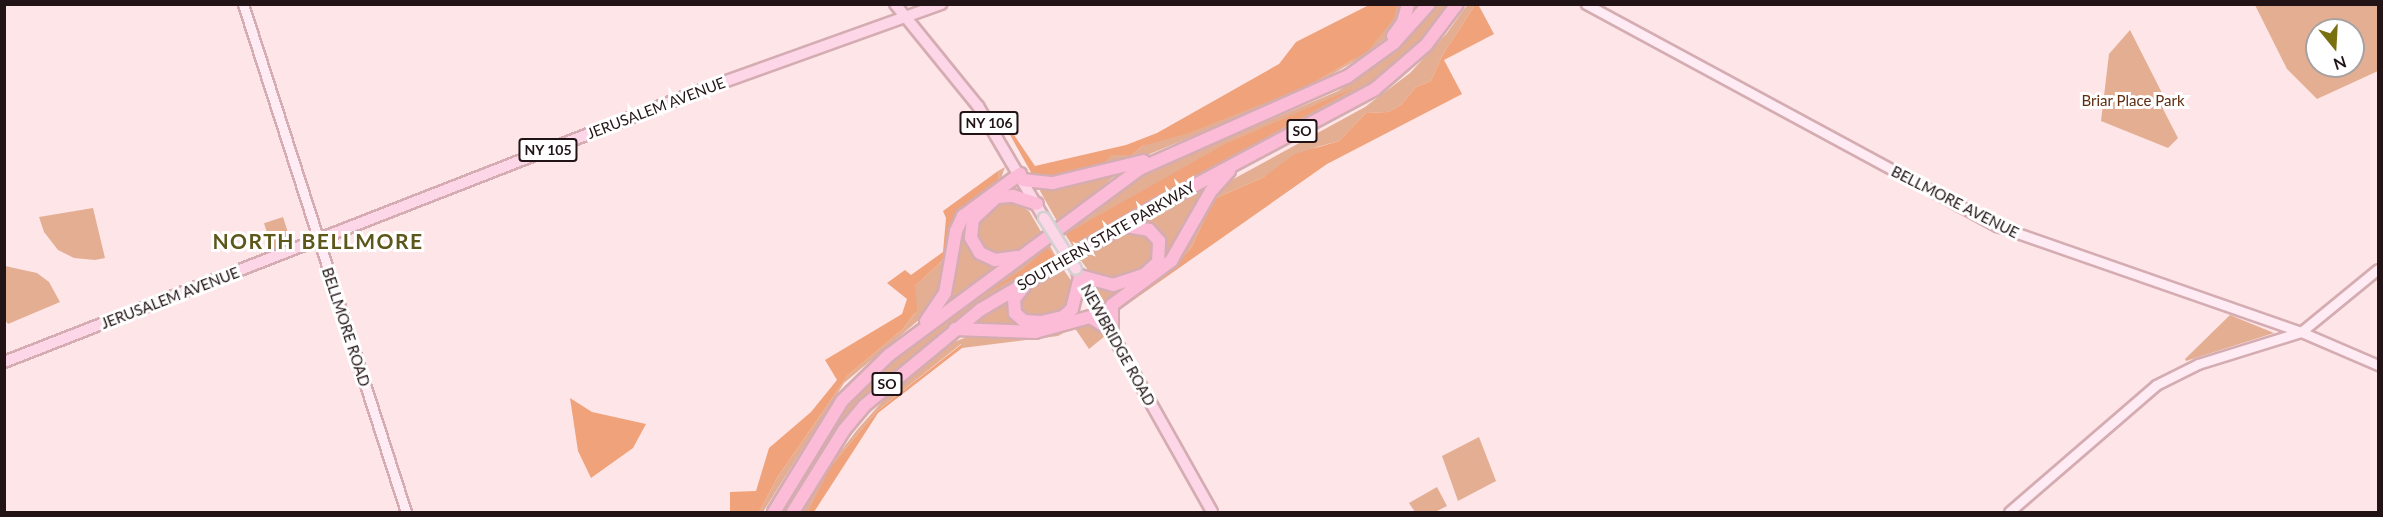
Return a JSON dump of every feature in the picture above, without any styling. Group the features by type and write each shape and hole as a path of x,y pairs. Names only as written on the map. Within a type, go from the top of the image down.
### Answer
{"highway":[{"path":"1368,64 1401,25 1408,4"},
{"name":"SOUTHERN STATE PARKWAY","path":"774,513 842,401 876,366 910,339 1139,169 1198,141 1327,88 1368,64 1410,28 1429,4"},
{"name":"SOUTHERN STATE PARKWAY","path":"793,513 840,436 864,406 955,330 1030,279 1122,225 1232,168 1375,89 1426,45 1457,4"},
{"path":"910,339 945,293 956,231 963,216 977,201 1022,177 1044,184 1106,172 1198,141"},
{"path":"1112,331 1112,306 1171,261 1212,191 1232,168"},
{"path":"1024,254 1001,260 985,256 974,247 970,226 981,209 997,197 1012,196 1037,204"},
{"path":"1030,279 1014,299 1013,307 1024,321 1041,322 1063,316 1072,309 1078,273 1113,285 1137,278 1152,268 1161,248 1154,234 1144,228 1122,225"},
{"path":"955,330 1035,332 1090,317 1112,331"}],"main road":[{"name":"BELLMORE ROAD","path":"243,4 406,513"},
{"name":"NEWBRIDGE ROAD","path":"895,4 978,106 1112,331 1212,513"},
{"name":"JERUSALEM AVENUE","path":"4,362 704,89 941,4"},
{"name":"BELLMORE AVENUE","path":"1586,4 1997,226 2301,332 2379,365"},
{"path":"2009,513 2161,382 2198,364 2301,332 2379,269"}],"green space":[{"path":"1397,5 1404,5 1403,15 1386,38 1363,56 1309,88 1128,163 1046,179 1111,155 1132,155 1142,146 1310,85 1354,59"},
{"path":"1435,5 1452,5 1409,55 1370,86 1073,247 1063,231 1088,218 1144,174 1338,91 1400,48"},
{"path":"1467,5 1475,5 1442,56 1431,81 1416,87 1401,105 1388,112 1366,113 1339,141 1317,147 1264,177 1214,199 1191,248 1167,274 1115,313 1118,304 1175,262 1217,188 1365,107 1410,73 1447,33"},
{"path":"2255,5 2378,5 2378,71 2365,77 2365,18 2305,18 2305,78 2363,78 2317,99 2287,69"},
{"name":"Briar Place Park","path":"2130,30 2162,93 2163,109 2178,138 2168,148 2101,121 2109,54"},
{"path":"1005,167 999,184 964,210 944,286 926,314 844,383 763,512 759,512 777,478 848,375 903,329 915,313 915,286 942,261 956,216 967,203 999,182 998,171"},
{"path":"1117,174 1058,223 1040,191 1041,188"},
{"path":"1216,181 1182,243 1108,308 1094,286 1124,287 1163,257 1141,223"},
{"path":"1007,199 1029,211 1043,235 1012,254 990,256 973,233 986,208"},
{"path":"93,208 105,258 95,260 74,258 58,250 44,232 39,217"},
{"path":"971,211 966,232 970,252 998,266 942,309 958,233"},
{"path":"283,217 292,244 273,250 264,223"},
{"path":"1146,230 1159,252 1147,271 1112,283 1094,278 1079,258 1127,232"},
{"path":"1049,244 1056,257 933,339 865,398 788,512 781,512 828,433 859,392 889,364"},
{"path":"5,266 37,273 49,282 60,302 8,324 5,320"},
{"path":"1063,269 1073,283 1063,315 1023,318 1016,300 1020,295"},
{"path":"1011,298 1017,326 968,328 986,314"},
{"path":"2230,315 2274,333 2186,361 2185,359"},
{"path":"1087,319 1105,336 1089,349 1074,327 1058,336 962,348 961,344 877,411 831,466 823,487 808,512 803,512 831,464 857,430 888,395 951,343 975,334"},
{"path":"1479,437 1496,481 1458,501 1442,456"},
{"path":"1437,487 1447,506 1435,512 1415,512 1409,503"}],"shaded area":[{"path":"1369,5 1397,5 1394,18 1368,51 1310,85 1186,134 1142,146 1132,155 1111,155 1102,166 1046,179 1033,176 1009,133 1010,129 1035,166 1126,145 1157,133 1279,64 1296,42"},
{"path":"1475,5 1482,5 1479,6 1494,34 1444,60 1462,94 1327,164 1115,313 1167,274 1191,248 1214,199 1264,177 1295,154 1339,141 1366,113 1388,112 1401,105 1416,87 1431,81 1442,56"},
{"path":"1357,87 1073,244 1066,234 1225,144"},
{"path":"998,171 999,182 968,203 956,216 942,261 915,286 917,310 903,329 848,375 777,478 759,512 730,512 730,492 756,491 769,448 811,412 837,380 825,360 902,314 907,299 887,283 905,270 911,275 943,252 946,218 943,211"},
{"path":"1047,248 1055,257 988,292 1023,269"},
{"path":"962,344 962,348 878,413 814,512 808,512 831,466 877,411"},
{"path":"570,398 592,412 646,424 633,448 591,478 578,451"}],"district":[{"name":"NORTH BELLMORE","path":"318,241"}]}
